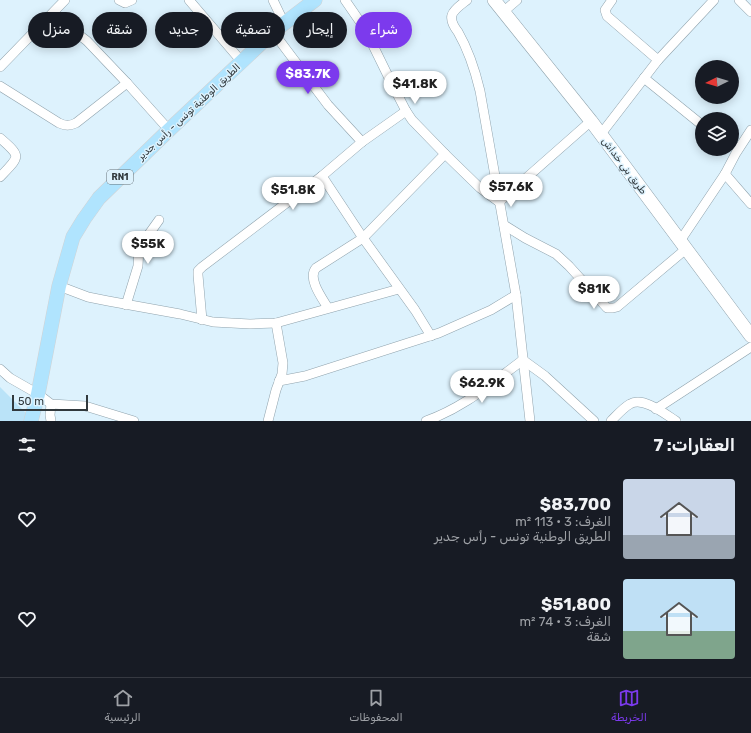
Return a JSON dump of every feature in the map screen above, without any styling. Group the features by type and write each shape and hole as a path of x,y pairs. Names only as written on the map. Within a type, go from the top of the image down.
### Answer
{"main road":[{"name":"الطريق الوطنية تونس - رأس جدير","path":"285,22 315,0"},
{"name":"طريق بني خداش","path":"494,0 601,134 751,336"},
{"name":"الطريق الوطنية تونس - رأس جدير","path":"32,420 59,286 73,237 84,218 99,198 256,48"}],"street":[{"path":"54,12 65,0"},
{"path":"118,0 125,3 132,0"},
{"path":"189,0 242,62"},
{"path":"274,0 279,12"},
{"path":"345,0 365,30 412,120 480,188 499,202"},
{"path":"467,0 456,9 452,14 451,19 469,54 475,69 480,91 516,295 530,421"},
{"path":"503,12 517,0"},
{"path":"612,0 605,10 607,16 658,60"},
{"path":"601,134 658,60 714,0"},
{"path":"739,0 751,12"},
{"path":"0,67 28,38"},
{"path":"84,39 127,83 169,130"},
{"path":"285,48 328,105 362,142"},
{"path":"644,78 695,119"},
{"path":"0,86 64,126 70,126 76,123 127,83"},
{"path":"202,320 198,271 235,241 322,176 362,142 406,111"},
{"path":"499,202 591,121"},
{"path":"739,144 751,130"},
{"path":"0,138 14,151 16,160 0,177"},
{"path":"328,308 314,282 312,276 313,271 363,238 445,154"},
{"path":"504,225 556,254 569,266 607,308 617,307 683,245 725,174 731,156"},
{"path":"725,174 751,204"},
{"path":"322,176 363,238 415,310 431,336"},
{"path":"126,305 138,266 139,248 159,220"},
{"path":"59,286 88,297 180,314 202,320 232,324 276,323 399,289"},
{"path":"279,382 305,376 431,336 490,310 516,295"},
{"path":"268,421 279,382 282,364 276,323"},
{"path":"656,409 751,347"},
{"path":"426,421 452,410 473,398 523,360"},
{"path":"523,360 545,376 594,421"},
{"path":"0,369 10,378 38,394 51,404 85,406 134,421"},
{"path":"611,421 631,404 636,402 643,402 676,421"},
{"path":"51,404 51,421"}],"shaded area":[{"path":"0,387 34,421 0,421"}]}
